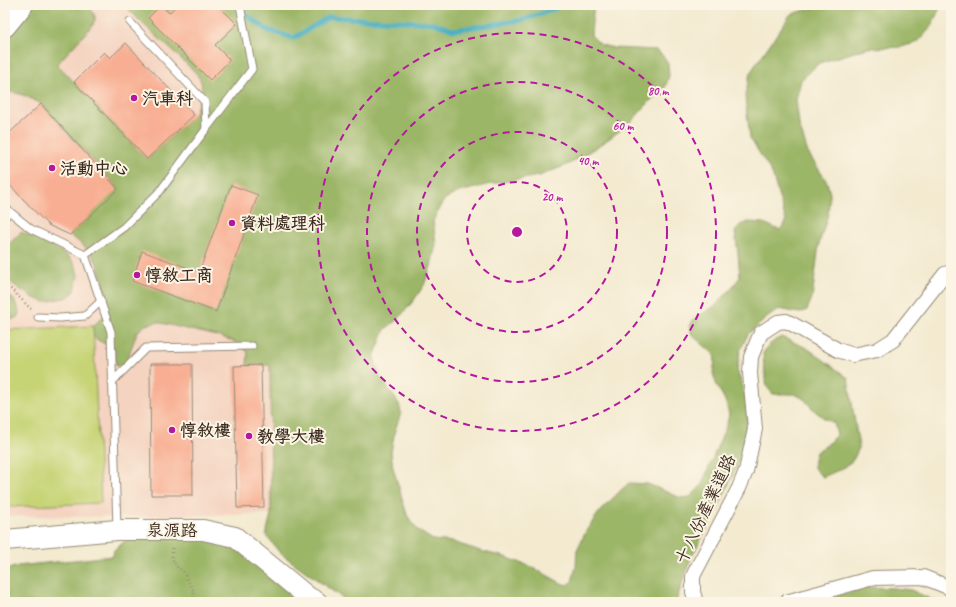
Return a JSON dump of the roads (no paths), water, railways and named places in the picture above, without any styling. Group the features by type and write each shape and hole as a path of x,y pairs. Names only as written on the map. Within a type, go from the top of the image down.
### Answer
{"street":[{"path":"5,27 24,5"},
{"name":"十八份產業道路","path":"696,602 693,592 693,576 739,488 749,459 755,429 750,373 751,357 762,333 778,322 786,321 794,324 838,350 853,355 877,350 893,340 945,274 951,272"},
{"name":"泉源路","path":"5,540 117,530 203,530 235,537 308,597 317,602"},
{"path":"786,602 873,578 923,577 951,589"}],"lane":[{"path":"86,255 124,227 160,191 252,69 240,5"},
{"path":"130,22 205,102 206,129"},
{"path":"5,217 9,211 30,229 86,255 111,332 117,530"},
{"path":"38,317 60,318 85,316 101,301"},
{"path":"112,382 146,348 252,346"}],"waterway":[{"path":"247,15 267,30 294,38 329,17 434,23 453,30 523,20 557,8 560,5"}],"place":[{"name":"汽車科","path":"134,98"},
{"name":"活動中心","path":"52,168"},
{"name":"資料處理科","path":"232,223"},
{"name":"惇敘工商","path":"137,275"},
{"name":"惇敘樓","path":"172,430"},
{"name":"教學大樓","path":"249,436"}]}
